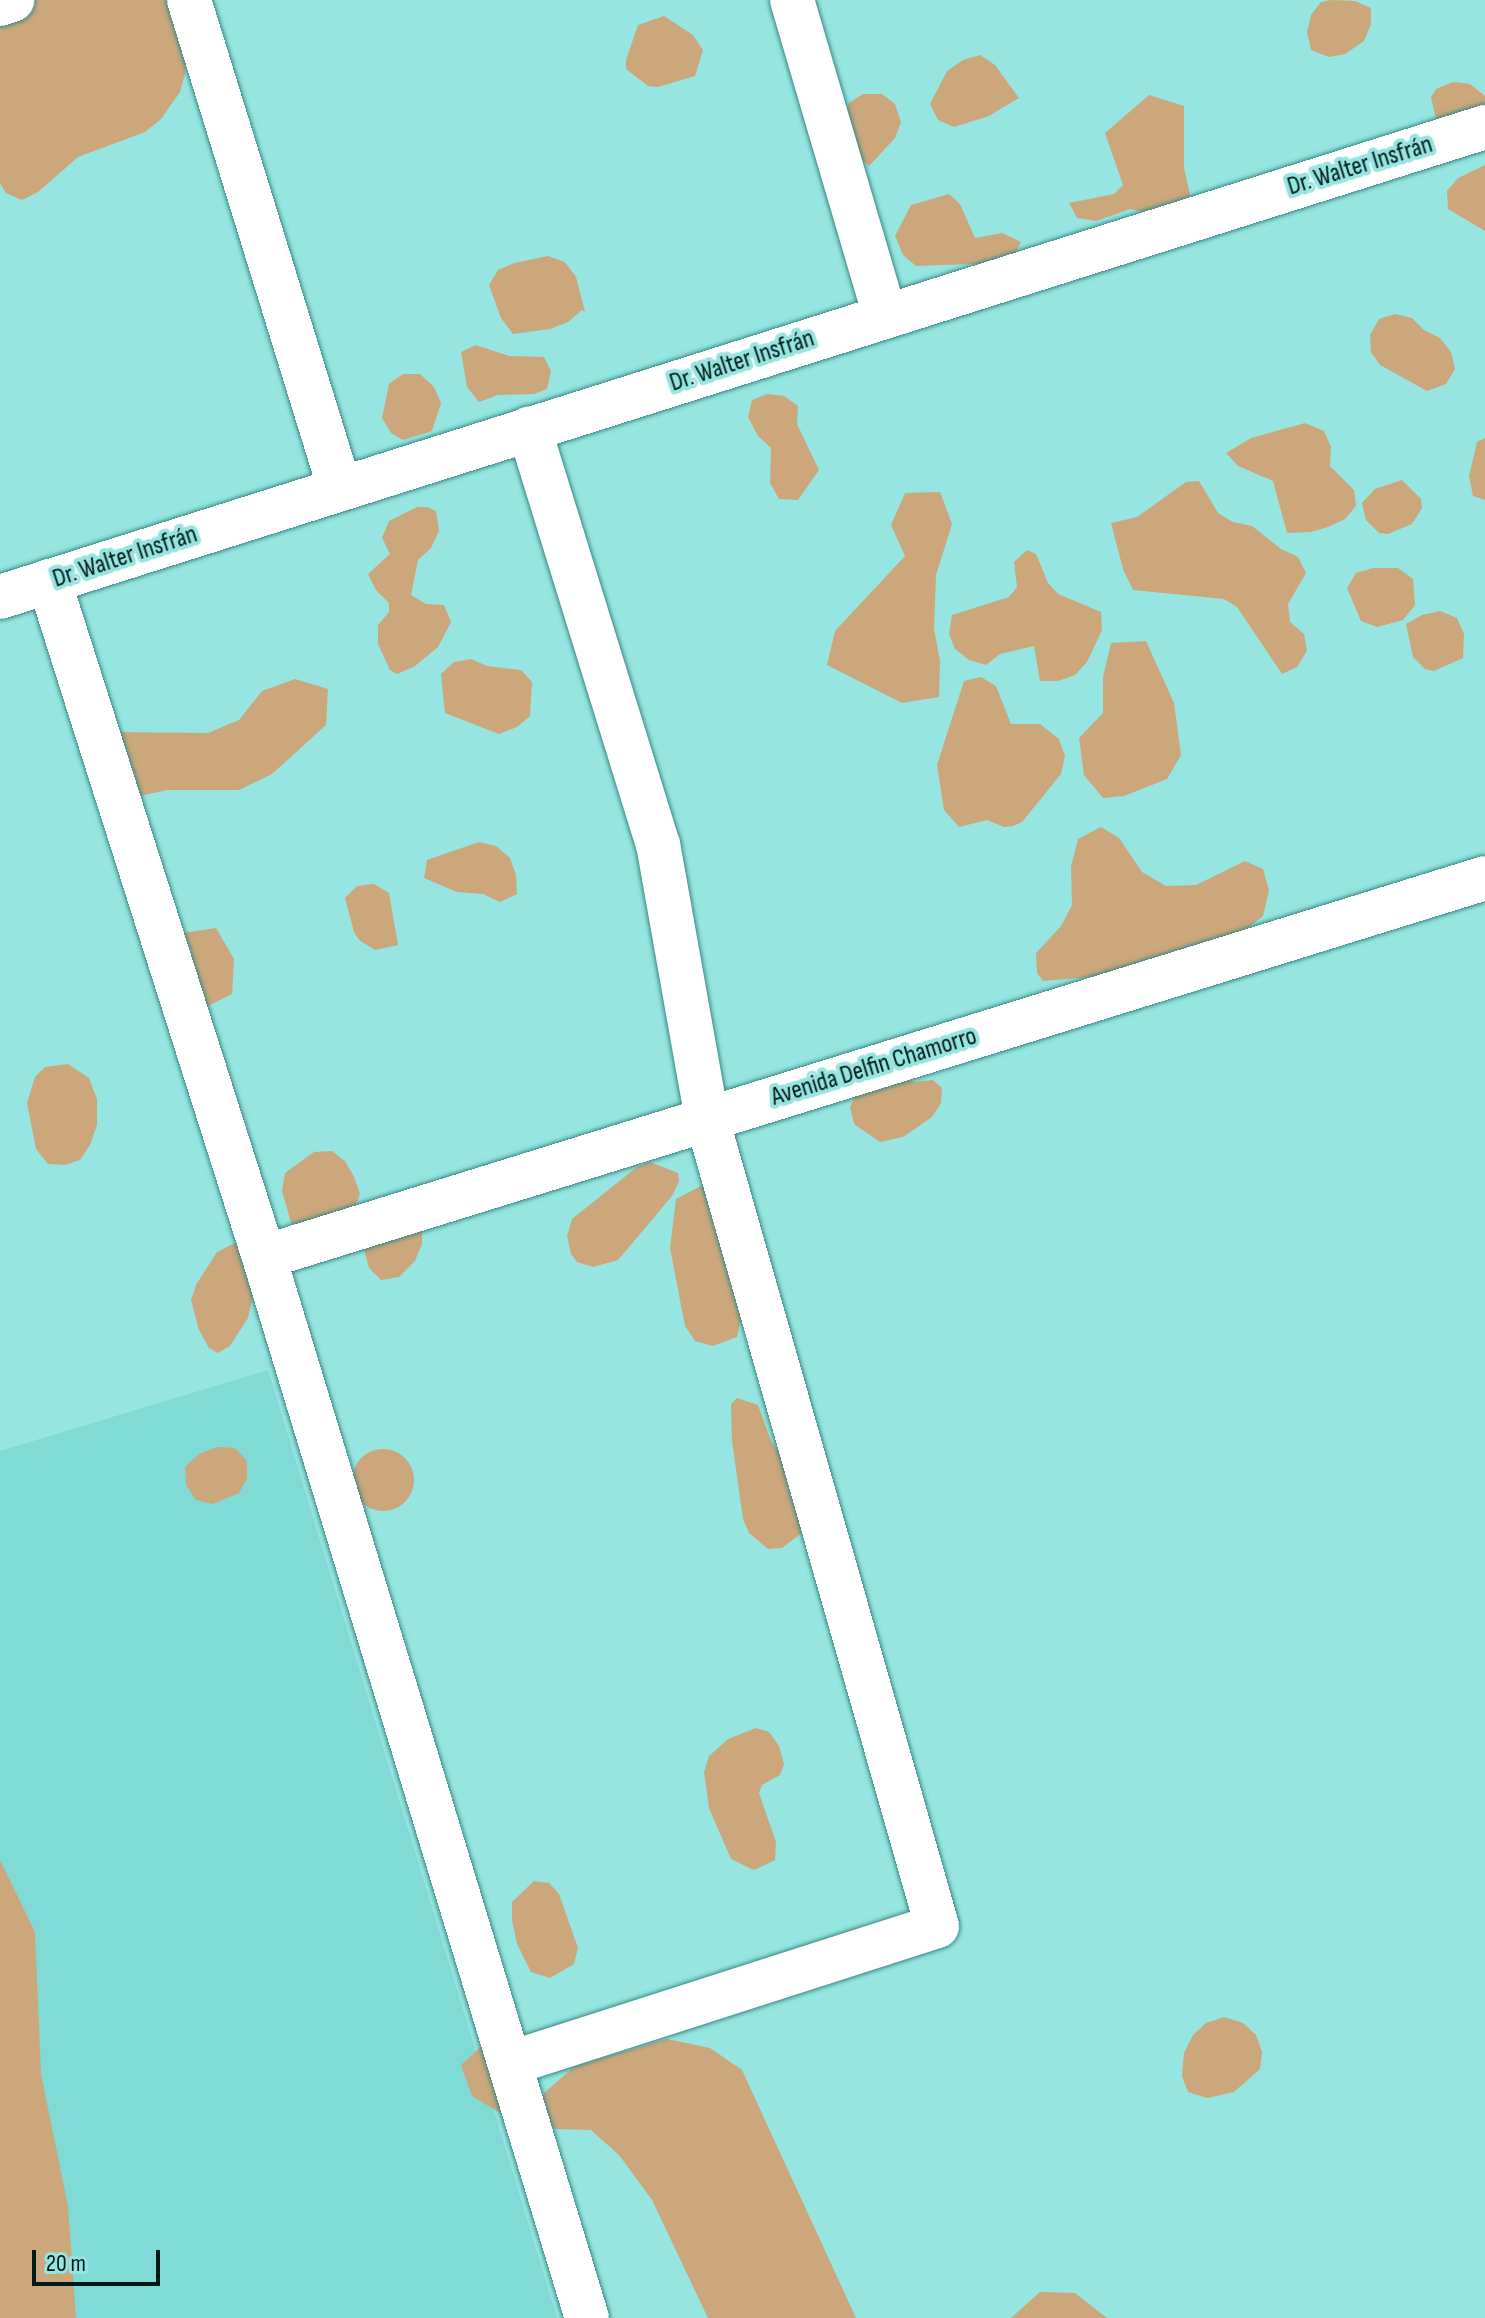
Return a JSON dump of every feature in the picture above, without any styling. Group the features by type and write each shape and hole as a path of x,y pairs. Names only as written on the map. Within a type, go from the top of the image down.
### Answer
{"street":[{"path":"0,4 12,0"},
{"path":"189,0 340,489"},
{"path":"792,0 885,315"},
{"name":"Dr. Walter Insfrán","path":"0,597 1485,127"},
{"path":"511,2063 937,1926 707,1119 658,845 529,429"},
{"path":"49,581 264,1257 587,2318"},
{"name":"Avenida Delfin Chamorro","path":"264,1257 1485,878"}],"shaded area":[{"path":"0,0 207,0 188,17 185,74 180,92 161,119 145,132 78,157 38,192 22,200 6,193 0,183"},
{"path":"1355,1 1371,8 1371,24 1364,41 1345,54 1329,57 1311,50 1307,32 1311,15 1321,2"},
{"path":"664,16 693,35 703,50 695,76 658,87 648,86 626,69 626,60 638,25"},
{"path":"980,55 995,65 1019,98 989,116 954,127 938,120 930,104 947,71 963,60"},
{"path":"1453,82 1470,84 1485,96 1485,117 1437,123 1431,97 1436,89"},
{"path":"863,94 882,94 895,104 901,122 895,138 869,166 854,153 843,119 849,103"},
{"path":"1149,95 1184,106 1184,168 1191,199 1148,213 1130,209 1096,221 1077,218 1069,203 1114,194 1123,185 1105,133"},
{"path":"1485,165 1485,231 1448,209 1447,191 1458,178"},
{"path":"949,194 960,204 975,238 1002,233 1021,242 1013,258 1000,269 972,264 916,266 903,255 895,236 911,205"},
{"path":"548,256 565,262 576,277 585,312 582,310 568,322 550,329 513,334 501,318 489,285 498,270 514,263"},
{"path":"1395,314 1412,318 1424,330 1440,338 1451,352 1455,369 1446,384 1427,391 1380,365 1371,352 1370,335 1379,319"},
{"path":"476,345 509,356 544,357 551,371 547,389 534,394 498,395 479,402 467,387 461,352"},
{"path":"403,374 420,374 434,387 441,403 432,431 403,440 391,433 382,418 389,384"},
{"path":"767,394 784,396 798,406 797,424 819,470 798,500 779,499 770,483 771,448 758,436 748,417 752,400"},
{"path":"1305,423 1324,431 1331,447 1330,466 1354,490 1356,506 1345,519 1328,527 1311,532 1287,533 1273,481 1238,466 1226,453 1251,438"},
{"path":"1485,438 1485,500 1473,496 1469,476 1477,442"},
{"path":"1402,480 1421,499 1422,508 1412,524 1388,534 1379,533 1366,520 1362,503 1375,489"},
{"path":"1199,481 1218,513 1233,522 1252,526 1281,549 1298,557 1306,573 1288,604 1290,622 1304,634 1307,651 1297,667 1282,674 1237,607 1224,599 1133,590 1123,569 1111,523 1137,517 1186,482"},
{"path":"940,492 952,524 936,575 934,629 940,661 939,697 902,703 827,665 835,631 905,556 891,525 905,493"},
{"path":"417,507 436,511 439,531 431,548 418,560 411,595 426,604 444,605 451,622 438,647 415,666 397,674 390,670 378,644 378,625 389,612 389,603 376,590 368,574 390,554 382,538 389,521"},
{"path":"1027,550 1036,554 1048,583 1058,594 1101,612 1102,630 1087,662 1075,675 1058,681 1040,681 1034,646 1000,654 986,665 969,660 955,649 949,634 952,615 1009,597 1017,587 1014,562"},
{"path":"1373,568 1398,568 1413,579 1415,605 1403,620 1377,627 1361,621 1347,588 1356,573"},
{"path":"1440,611 1457,618 1464,634 1463,658 1434,671 1425,669 1413,657 1406,624 1422,615"},
{"path":"1146,641 1174,703 1181,755 1167,779 1124,796 1103,798 1084,775 1079,738 1103,713 1103,677 1111,643"},
{"path":"471,659 487,666 521,670 532,682 530,716 517,727 499,734 445,713 441,674 454,662"},
{"path":"981,677 996,686 1011,724 1040,724 1059,739 1065,756 1061,774 1022,822 1013,826 1004,827 987,820 959,827 944,810 937,765 964,681"},
{"path":"295,679 328,689 326,725 272,774 239,790 167,790 131,798 105,732 208,733 239,720 262,691"},
{"path":"1101,827 1119,838 1142,872 1166,886 1196,885 1245,861 1263,869 1269,890 1263,916 1238,936 1102,976 1043,981 1037,973 1036,953 1061,926 1072,905 1071,866 1078,839"},
{"path":"479,842 496,846 510,858 516,875 517,894 500,902 483,894 457,892 424,878 427,860"},
{"path":"374,884 389,893 398,945 375,950 359,940 354,932 345,898 357,886"},
{"path":"216,928 234,959 232,994 200,1010 183,933"},
{"path":"68,1064 89,1078 97,1099 97,1125 90,1145 80,1160 65,1165 48,1164 36,1149 27,1103 35,1077 45,1067"},
{"path":"902,1077 915,1082 933,1080 942,1088 941,1103 932,1117 903,1137 880,1142 854,1124 850,1107 858,1091"},
{"path":"332,1151 345,1161 360,1194 353,1213 292,1226 282,1191 285,1173 314,1152"},
{"path":"650,1162 678,1173 679,1181 672,1196 618,1260 593,1267 577,1262 571,1254 567,1236 572,1219 637,1167"},
{"path":"703,1185 711,1190 744,1306 737,1337 713,1346 695,1341 685,1326 670,1248 676,1199"},
{"path":"422,1227 422,1244 415,1261 399,1277 381,1280 369,1268 364,1249"},
{"path":"241,1240 255,1288 248,1318 230,1346 218,1353 209,1348 199,1330 191,1300 196,1285 217,1252"},
{"path":"268,1370 557,2318 18,2318 0,2257 0,1451"},
{"path":"737,1398 758,1405 771,1441 780,1454 803,1532 782,1548 768,1549 749,1533 743,1519 732,1441 731,1404"},
{"path":"217,1447 235,1448 247,1461 247,1479 239,1493 213,1504 196,1500 186,1485 185,1467 199,1454"},
{"path":"383,1449 395,1451 405,1458 412,1468 412,1492 405,1502 395,1509 383,1511 371,1509 361,1502 354,1492 352,1480 354,1468 361,1458 371,1451"},
{"path":"756,1728 769,1732 779,1746 784,1764 780,1775 762,1785 759,1793 776,1842 775,1860 754,1870 731,1859 709,1808 704,1772 709,1756 728,1739"},
{"path":"0,1860 35,1932 41,2074 68,2206 76,2318 0,2318"},
{"path":"534,1881 549,1883 559,1894 578,1948 574,1964 550,1978 531,1972 517,1944 512,1920 512,1902"},
{"path":"1224,2017 1243,2023 1256,2035 1262,2052 1260,2069 1234,2092 1207,2098 1188,2092 1182,2076 1184,2053 1193,2035 1206,2023"},
{"path":"489,2039 533,2099 502,2114 472,2096 461,2065"},
{"path":"667,2039 710,2048 742,2070 856,2318 708,2318 652,2200 619,2155 591,2130 555,2129 546,2121 540,2104 544,2093 575,2066"},
{"path":"1040,2292 1075,2293 1107,2318 1011,2318"}]}
